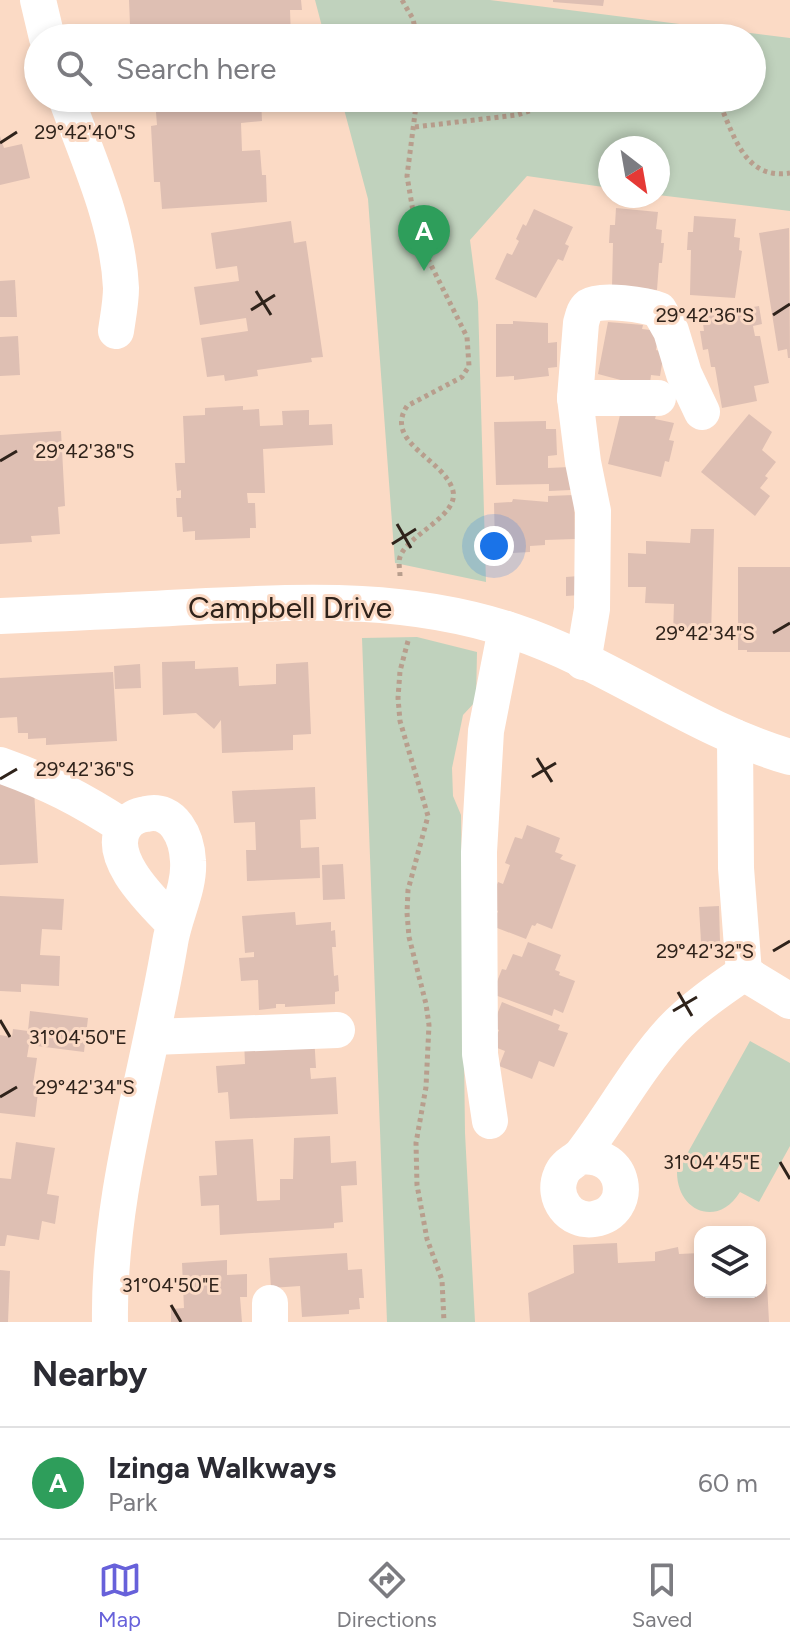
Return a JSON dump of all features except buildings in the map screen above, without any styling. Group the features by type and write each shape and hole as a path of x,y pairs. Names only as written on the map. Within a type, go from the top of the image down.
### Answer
{"street":[{"path":"38,0 44,24"},
{"path":"71,112 109,217 118,256 121,292 116,331"},
{"path":"583,662 592,609 593,511 575,398 584,311 600,302 659,310 665,316 684,374 702,412"},
{"path":"575,398 658,398"},
{"name":"Campbell Drive","path":"0,616 342,601 401,606 506,629 583,662 735,737 790,757"},
{"path":"490,1121 480,1054 479,852 486,731 506,629"},
{"path":"735,737 736,868 744,973"},
{"path":"0,765 79,798 124,827"},
{"path":"110,1322 114,1236 173,923 187,875 186,841 177,825 163,815 150,812 135,817 124,827 122,845 125,862 141,889 173,923"},
{"path":"744,973 790,1001"},
{"path":"579,1157 672,1031 711,995 744,973"},
{"path":"153,1037 337,1030"}],"path":[{"path":"402,0 414,24"},
{"path":"416,112 407,176 415,223 422,247 467,337 469,366 462,377 407,406 400,423 404,436 444,473 453,492 453,502 446,511 399,557 401,606 408,643 400,671 400,721 428,816 408,890 407,913 409,937 429,1025 426,1087 416,1143 417,1185 427,1239 442,1280 444,1322"},
{"path":"415,127 526,112"},
{"path":"723,112 740,151 749,161 771,173 790,173"}],"green space":[{"path":"315,0 490,0 679,24 321,24"},
{"path":"766,35 790,38 790,211 670,196 670,136 598,136 598,186 527,176 470,240 478,302 486,582 395,563 368,199 345,112 766,112"},
{"path":"417,637 477,652 476,701 463,715 452,768 453,796 461,815 465,1133 475,1322 387,1322 362,638"},
{"path":"750,1041 790,1063 790,1146 759,1202 740,1192 721,1210 700,1210 684,1197 677,1172"}],"place":[{"name":"Izinga Walkways","path":"424,271"}]}
